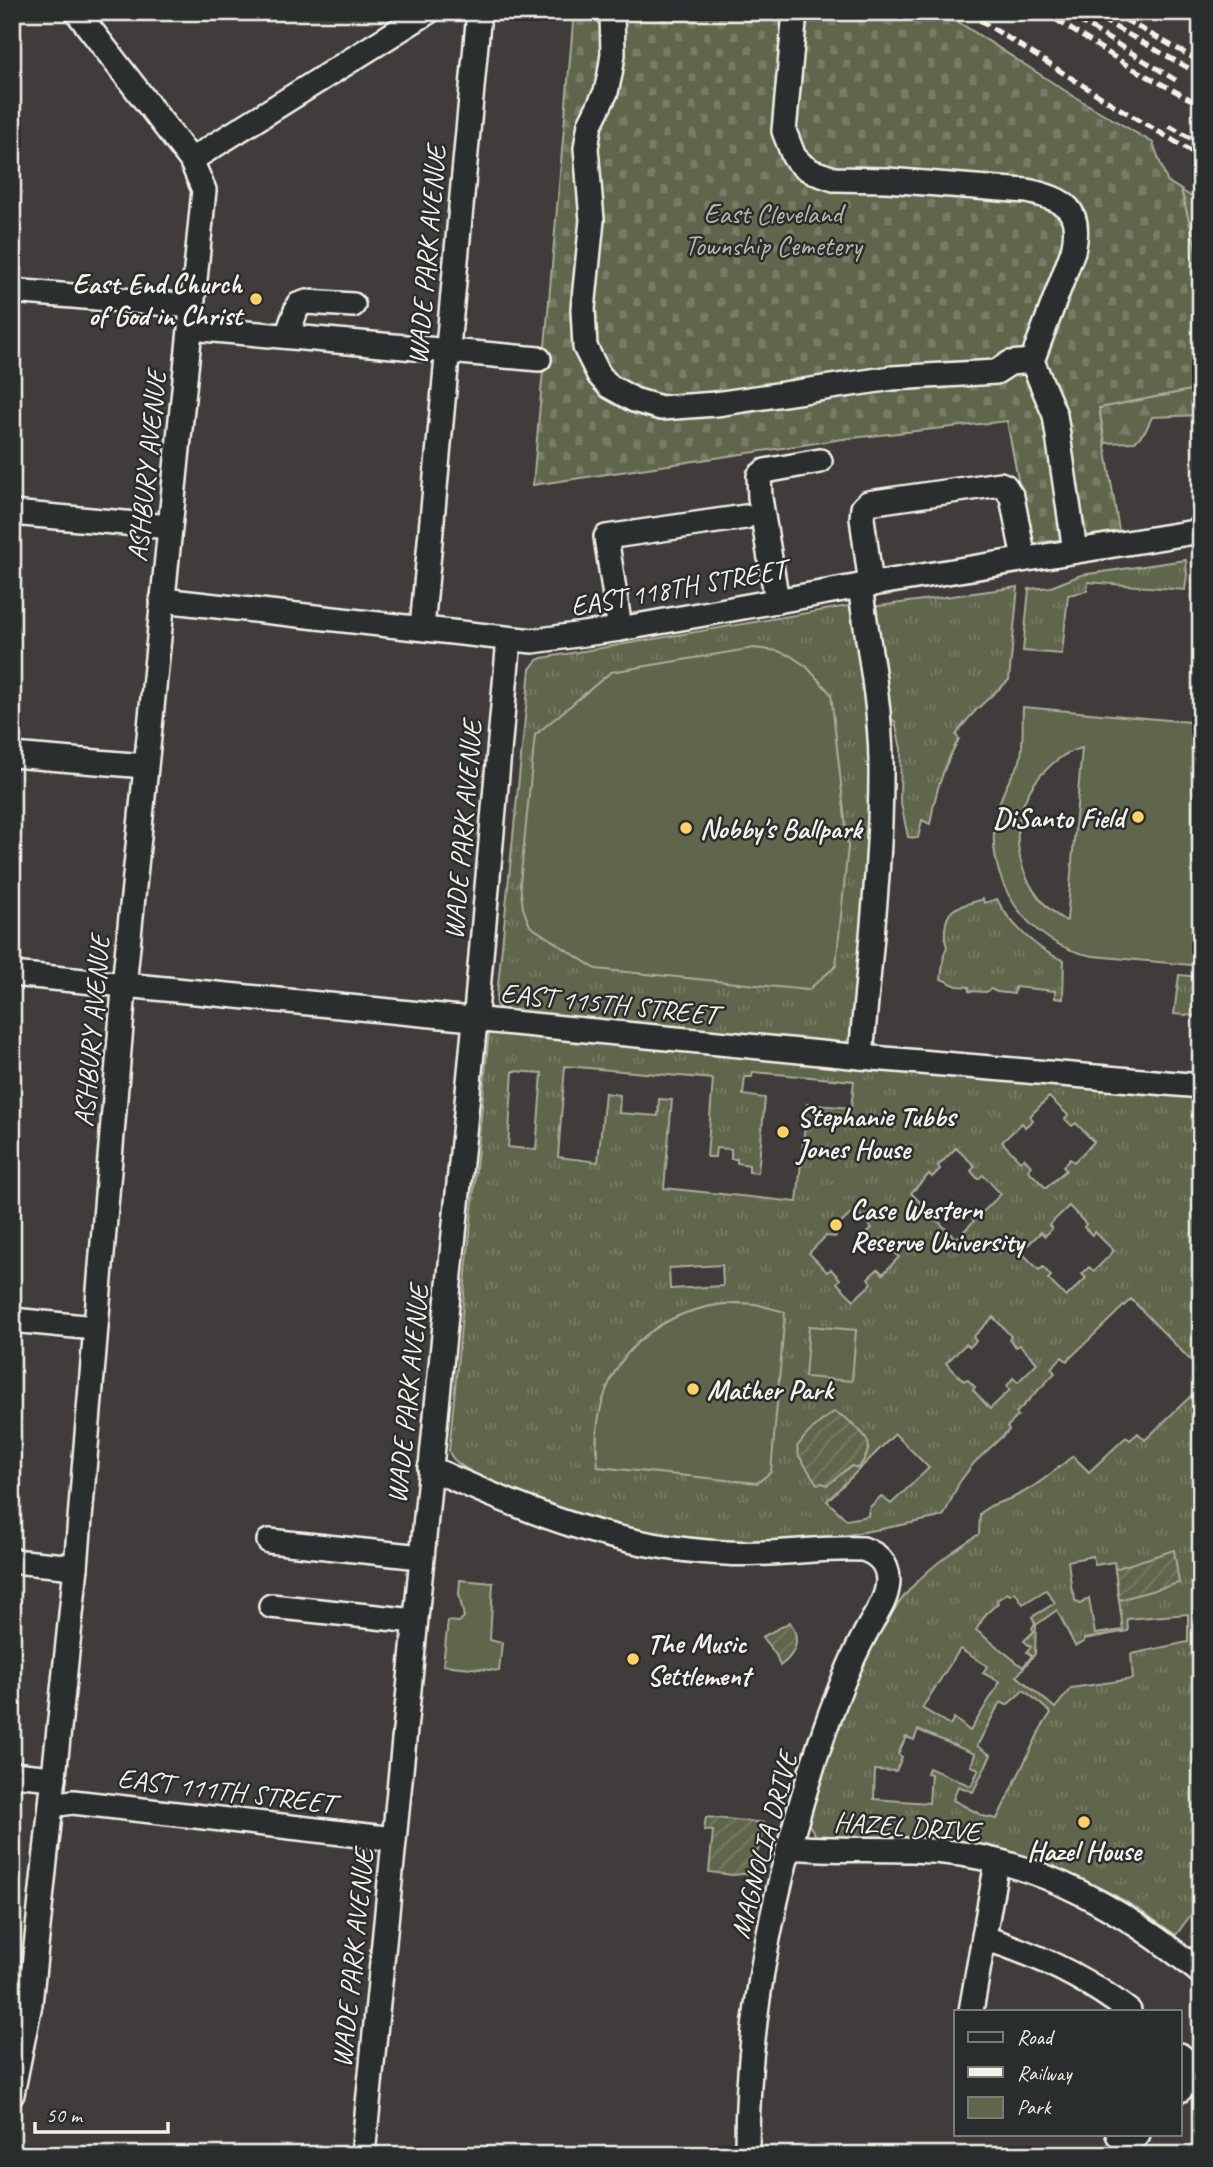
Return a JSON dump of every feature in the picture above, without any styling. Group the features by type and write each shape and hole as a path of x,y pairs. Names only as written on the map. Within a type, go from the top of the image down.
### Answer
{"street":[{"name":"ASHBURY AVENUE","path":"12,2094 21,2003 52,1805 76,1567 124,985 204,190 191,160 77,12"},
{"path":"191,160 428,12"},
{"name":"WADE PARK AVENUE","path":"422,628 479,12"},
{"path":"612,12 613,54 606,92 590,124 586,148 592,220 583,309 584,347 599,375 609,386 647,405 661,408 892,378 996,372 1010,363 1032,361"},
{"path":"795,12 784,131 794,156 803,166 834,179 887,180 1027,191 1049,196 1064,203 1071,211 1077,237 1032,361 1055,415 1075,551"},
{"path":"12,291 192,317 287,336 539,359"},
{"path":"287,336 298,305 307,302 353,305"},
{"path":"777,601 758,486 759,476 765,471 820,461"},
{"path":"861,1057 872,946 881,760 865,585 863,508 868,503 1000,484 1010,491 1013,498 1024,559"},
{"path":"12,513 170,527"},
{"path":"620,629 606,537 745,517"},
{"name":"EAST 118TH STREET","path":"162,600 533,641 620,629 865,585 1201,531"},
{"name":"WADE PARK AVENUE","path":"363,2155 475,1019 509,639"},
{"path":"12,755 145,766"},
{"name":"EAST 115TH STREET","path":"12,974 861,1057 1201,1086"},
{"path":"12,1320 95,1328"},
{"name":"MAGNOLIA DRIVE","path":"430,1468 538,1515 620,1538 673,1548 727,1553 863,1549 877,1554 885,1564 888,1584 884,1600 864,1634 838,1694 802,1798 789,1847 764,1963 753,2044 747,2155"},
{"path":"269,1541 421,1557"},
{"path":"12,1561 76,1567"},
{"path":"271,1606 415,1621"},
{"path":"12,1774 54,1778"},
{"name":"EAST 111TH STREET","path":"52,1805 73,1802 394,1839"},
{"name":"HAZEL DRIVE","path":"789,1847 943,1852 997,1862 1045,1878 1101,1904 1152,1935 1201,1973"},
{"path":"971,2010 997,1862"},
{"path":"984,1938 1038,1957 1094,1986 1128,2010"},
{"path":"1182,2057 1199,2070 1182,2088"}],"green space":[{"name":"East Cleveland Township Cemetery","path":"574,12 943,12 1075,97 1153,143 1167,181 1181,190 1201,267 1201,388 1099,408 1119,531 1030,544 1007,421 843,439 533,485"},
{"path":"1181,190 1201,203 1201,209 1194,207 1201,224 1201,267"},
{"path":"1201,388 1201,415 1152,417 1146,430 1135,442 1105,443 1099,408"},
{"path":"1186,560 1185,590 1088,582 1087,591 1068,595 1062,654 1023,651 1029,589 1051,587 1081,575"},
{"path":"1018,587 1009,680 974,712 956,735 959,739 940,780 930,824 922,820 918,838 908,837 900,799 901,749 895,721 889,720 871,607"},
{"name":"Nobby's Ballpark","path":"848,606 855,607 872,759 871,824 853,1031 847,1041 839,1046 505,1011 496,1005 530,669 537,660"},
{"name":"Nobby's Ballpark","path":"754,648 778,651 791,656 807,667 831,694 848,846 836,966 808,990 596,969 530,926 523,908 520,884 535,735 611,672"},
{"name":"DiSanto Field","path":"1023,707 1201,723 1201,966 1093,956 1070,949 1030,924 1015,906 997,863 994,839 999,805 1020,761","holes":["1082,748 1067,920 1047,907 1033,890 1018,848 1018,826 1023,805 1033,785 1056,761"]},
{"path":"983,899 984,903 997,899 1008,917 1025,935 1045,951 1064,960 1063,999 1055,998 1055,991 1015,987 1014,994 991,989 986,992 969,991 969,987 957,986 941,979 947,947 946,921 949,915 962,905"},
{"path":"1179,975 1201,977 1201,1011 1198,1011 1197,1016 1174,1014"},
{"path":"489,1032 1201,1096 1201,1371 1131,1299 1067,1361 1062,1357 1051,1368 1055,1373 1016,1413 1018,1416 1007,1427 1009,1430 974,1463 959,1483 944,1515 847,1535 803,1540 759,1542 670,1535 583,1517 541,1502 471,1471 456,1462 449,1451","holes":["565,1066 713,1079 707,1157 715,1157 716,1148 731,1149 731,1159 749,1165 749,1172 758,1173 765,1098 743,1095 745,1077 752,1077 753,1072 854,1081 851,1108 807,1104 797,1202 664,1188 672,1100 659,1099 658,1116 619,1113 620,1095 605,1093 598,1162 558,1157","513,1071 542,1073 536,1150 508,1147","1049,1097 1068,1115 1065,1119 1072,1126 1076,1123 1094,1142 1074,1162 1070,1159 1063,1166 1066,1170 1046,1188 1028,1170 1031,1166 1024,1158 1020,1161 1002,1142 1022,1123 1025,1127 1033,1120 1030,1116","956,1148 975,1166 971,1171 978,1179 983,1175 1001,1194 983,1212 980,1210 972,1218 974,1221 956,1239 937,1220 940,1215 934,1209 930,1212 911,1193 929,1174 932,1177 940,1169 938,1166","1069,1206 1086,1224 1084,1227 1092,1235 1095,1232 1114,1251 1094,1271 1089,1267 1082,1274 1086,1278 1066,1297 1048,1279 1051,1276 1043,1267 1039,1270 1021,1252 1041,1232 1045,1236 1052,1229 1049,1225","855,1210 872,1228 867,1233 877,1244 882,1239 899,1257 883,1274 878,1269 868,1278 872,1283 854,1300 837,1283 840,1279 831,1269 827,1272 809,1253 826,1236 835,1237 840,1231 837,1227","722,1265 723,1286 670,1289 669,1268","734,1303 755,1304 596,1451 599,1420 606,1393 618,1368 634,1347 653,1330 677,1317 704,1308","993,1317 1011,1336 1009,1339 1016,1347 1020,1345 1037,1363 1018,1382 1013,1378 1007,1386 1010,1390 990,1409 973,1390 975,1387 967,1379 964,1381 946,1363 966,1344 970,1347 976,1341 973,1337","895,1434 929,1468 891,1504 881,1496 869,1508 868,1516 847,1520 827,1501"]},
{"name":"Mather Park","path":"734,1303 755,1304 785,1312 771,1472 757,1483 598,1467 597,1434 602,1404 612,1377 628,1353 648,1334 673,1319 702,1308"},
{"path":"809,1326 856,1330 852,1381 805,1377"},
{"path":"1201,1386 1201,1901 1176,1935 1112,1894 1079,1878 1009,1854 937,1841 817,1837 809,1825 809,1817 849,1696 876,1639 912,1587 944,1558 979,1534 980,1514 988,1508 1030,1488 1073,1456 1089,1472 1126,1437 1130,1440 1138,1433 1145,1440","holes":["1093,1556 1095,1565 1114,1562 1123,1630 1095,1634 1089,1598 1080,1604 1072,1592 1068,1561","1046,1590 1055,1603 1032,1617 1035,1623 1032,1628 1034,1631 1024,1641 1031,1647 1027,1652 1032,1656 1023,1667 976,1630 986,1614 998,1603 997,1600 1015,1592 1023,1604","1057,1610 1075,1646 1084,1642 1084,1639 1128,1631 1127,1619 1188,1614 1188,1642 1131,1654 1133,1679 1071,1688 1055,1708 1017,1676 1035,1654 1036,1625","960,1649 987,1666 983,1673 1000,1682 970,1731 954,1718 950,1725 922,1708","1024,1690 1051,1713 1041,1728 997,1819 983,1816 953,1800 958,1786 973,1792 991,1755 977,1746 1000,1702 1007,1705","918,1730 975,1754 971,1766 979,1769 971,1786 929,1768 929,1803 874,1799 875,1770 896,1771 902,1757 898,1754 906,1737 914,1740"]},
{"path":"834,1412 858,1429 866,1438 868,1448 858,1468 852,1466 827,1485 817,1484 799,1456 797,1447 814,1428"},
{"path":"1174,1550 1179,1583 1119,1600 1115,1569"},
{"path":"460,1580 493,1583 490,1640 502,1643 499,1671 443,1665 448,1621 459,1622 464,1617 459,1594"},
{"path":"790,1622 795,1634 795,1646 780,1666 776,1655 762,1637"},
{"path":"706,1817 765,1823 752,1873 732,1875 709,1872 713,1831 704,1830"}],"railway":[{"path":"967,12 1201,157"},
{"path":"1044,12 1130,67 1201,105"},
{"path":"1065,12 1179,82"},
{"path":"1088,12 1201,75"},
{"path":"1111,12 1201,62"},
{"path":"1169,126 1201,144"}],"place":[{"name":"East End Church of God in Christ","path":"256,299"},
{"name":"DiSanto Field","path":"1138,817"},
{"name":"Nobby's Ballpark","path":"686,828"},
{"name":"Stephanie Tubbs Jones House","path":"783,1132"},
{"name":"Case Western Reserve University","path":"836,1225"},
{"name":"Mather Park","path":"693,1389"},
{"name":"The Music Settlement","path":"633,1659"},
{"name":"Hazel House","path":"1084,1822"}]}
